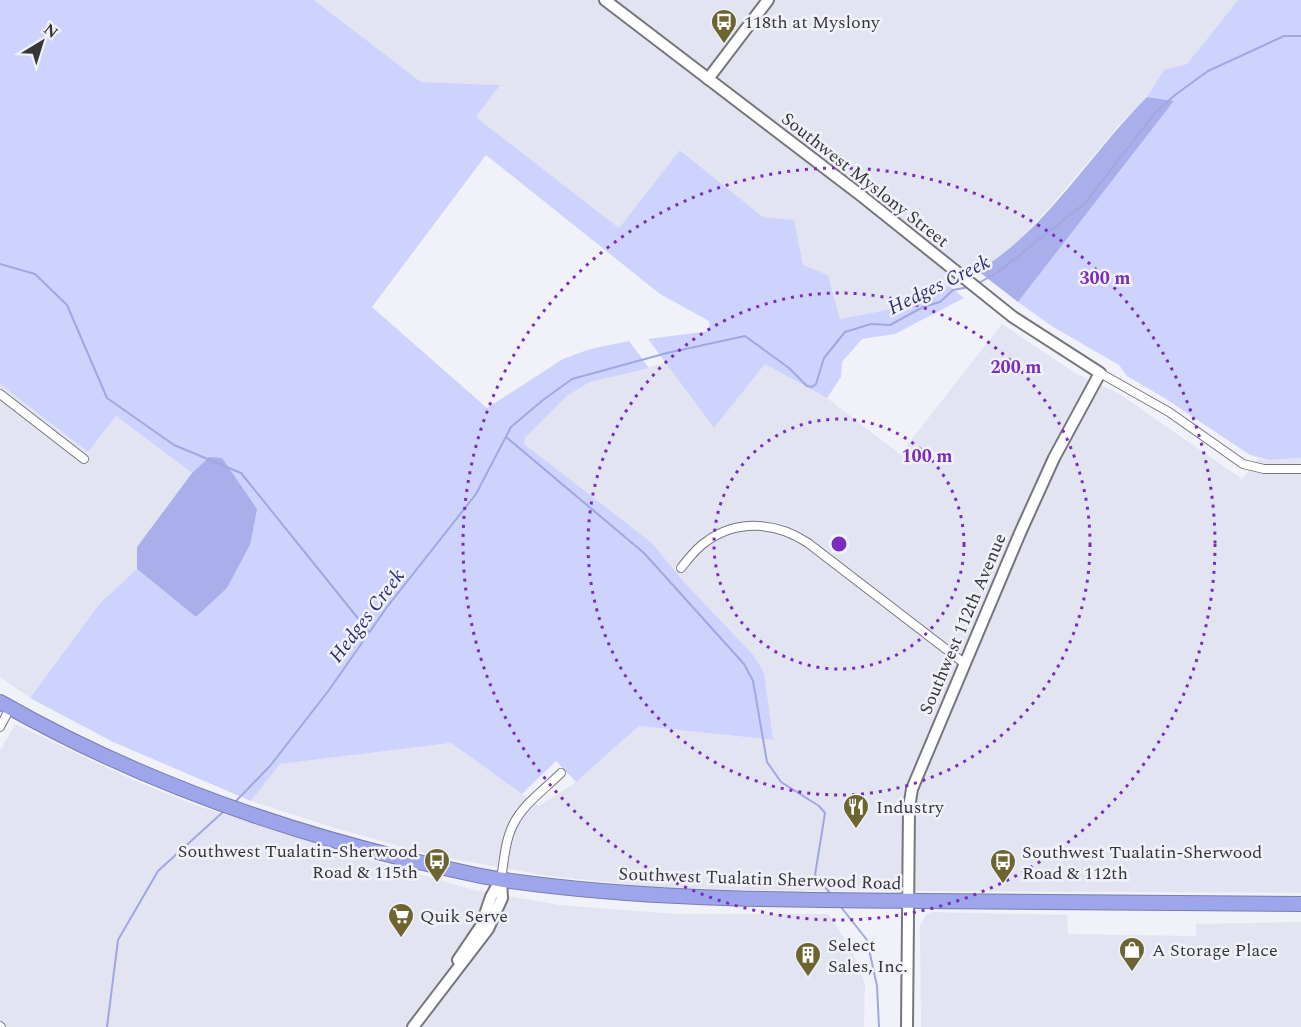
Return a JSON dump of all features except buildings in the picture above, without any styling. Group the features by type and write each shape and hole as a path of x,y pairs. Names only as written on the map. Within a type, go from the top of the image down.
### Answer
{"highway":[{"name":"Southwest Tualatin Sherwood Road","path":"5,705 75,742 138,770 254,815 353,846 501,879 595,891 676,897 1301,904"}],"street":[{"name":"Southwest Myslony Street","path":"604,0 863,197 1013,317 1100,373 1168,412 1243,464 1264,469 1301,469"},
{"path":"708,79 768,0"},
{"name":"Southwest 112th Avenue","path":"907,1027 909,808 912,789 964,663 1054,458 1100,373"},
{"path":"0,394 84,459"},
{"path":"681,568 706,541 718,534 747,525 776,528 799,537 964,663"},
{"path":"0,727 5,705"},
{"path":"413,1027 478,944 493,921 501,898 501,879 508,840 515,820 561,773"}],"shaded area":[{"path":"0,0 314,0 421,82 500,85 476,117 619,228 680,150 763,217 794,220 803,265 828,275 840,319 897,308 948,285 964,298 895,334 862,339 842,362 841,377 827,398 765,364 714,428 648,339 710,331 709,321 660,294 486,155 372,307 487,408 563,359 590,349 629,341 649,368 590,382 568,395 525,438 524,444 652,543 684,582 754,656 764,673 773,740 639,726 576,782 556,761 522,794 451,743 280,764 251,801 113,742 30,698 100,603 137,569 196,617 227,588 250,545 209,457 192,473 116,416 88,452 0,384"},
{"path":"314,0 1238,0 1187,64 1164,71 1147,97 1121,123 1049,208 1015,244 993,262 897,308 840,319 828,275 803,266 793,220 763,217 681,150 619,228 476,117 499,85 421,82"},
{"path":"1238,0 1301,0 1301,458 1270,460 1250,455 1127,376 1119,365 1053,327 1018,302 1174,101 1147,97 1164,70 1187,64"},
{"path":"1147,97 1174,101 1018,302 978,271 1003,254 1047,213"},
{"path":"1002,324 1075,373 1118,393 1242,479 1259,458 1270,460 1301,458 1301,893 736,890 652,887 549,876 430,855 251,801 280,764 451,743 539,806 576,782 639,726 772,740 684,582 652,543 524,445 525,438 567,395 590,382 666,363 714,428 765,364 827,398 900,454"},
{"path":"0,384 88,452 116,416 192,473 137,547 137,569 100,603 30,698 0,677"},
{"path":"209,457 222,458 257,509 250,545 227,588 196,617 137,569 137,547 192,473"},
{"path":"15,724 131,779 198,806 474,890 559,905 676,914 828,914 851,948 865,984 864,1027 0,1027 0,751"},
{"path":"932,912 1067,915 1068,934 1196,936 1196,924 1301,922 1301,1027 921,1027 920,926 926,914"}],"waterway":[{"name":"Hedges Creek","path":"977,284 998,272 1085,203 1155,113 1175,95 1208,71 1284,36 1301,36"},
{"path":"0,264 35,274 67,305 107,398 174,445 241,473 369,632"},
{"name":"Hedges Creek","path":"236,801 270,766 329,690 387,607 476,494 511,427 572,379 667,353 745,336 789,368 807,386 812,387 816,384 824,358 845,332 871,324 890,325 923,307 940,302 953,290 969,287"},
{"name":"Hedges Creek","path":"506,437 644,553 744,664 753,681 767,762 781,782 819,806 825,813 815,875 830,893"},
{"name":"Hedges Creek","path":"107,1027 118,940 158,871 223,812"},
{"name":"Hedges Creek","path":"841,907 867,940 877,986 879,1027"}],"place":[{"name":"118th at Myslony","path":"724,45"},
{"name":"Industry","path":"856,830"},
{"name":"Southwest Tualatin-Sherwood Road & 115th","path":"437,884"},
{"name":"Southwest Tualatin-Sherwood Road & 112th","path":"1003,885"},
{"name":"Quik Serve","path":"401,939"},
{"name":"A Storage Place","path":"1132,973"},
{"name":"Select Sales, Inc.","path":"808,978"}]}
